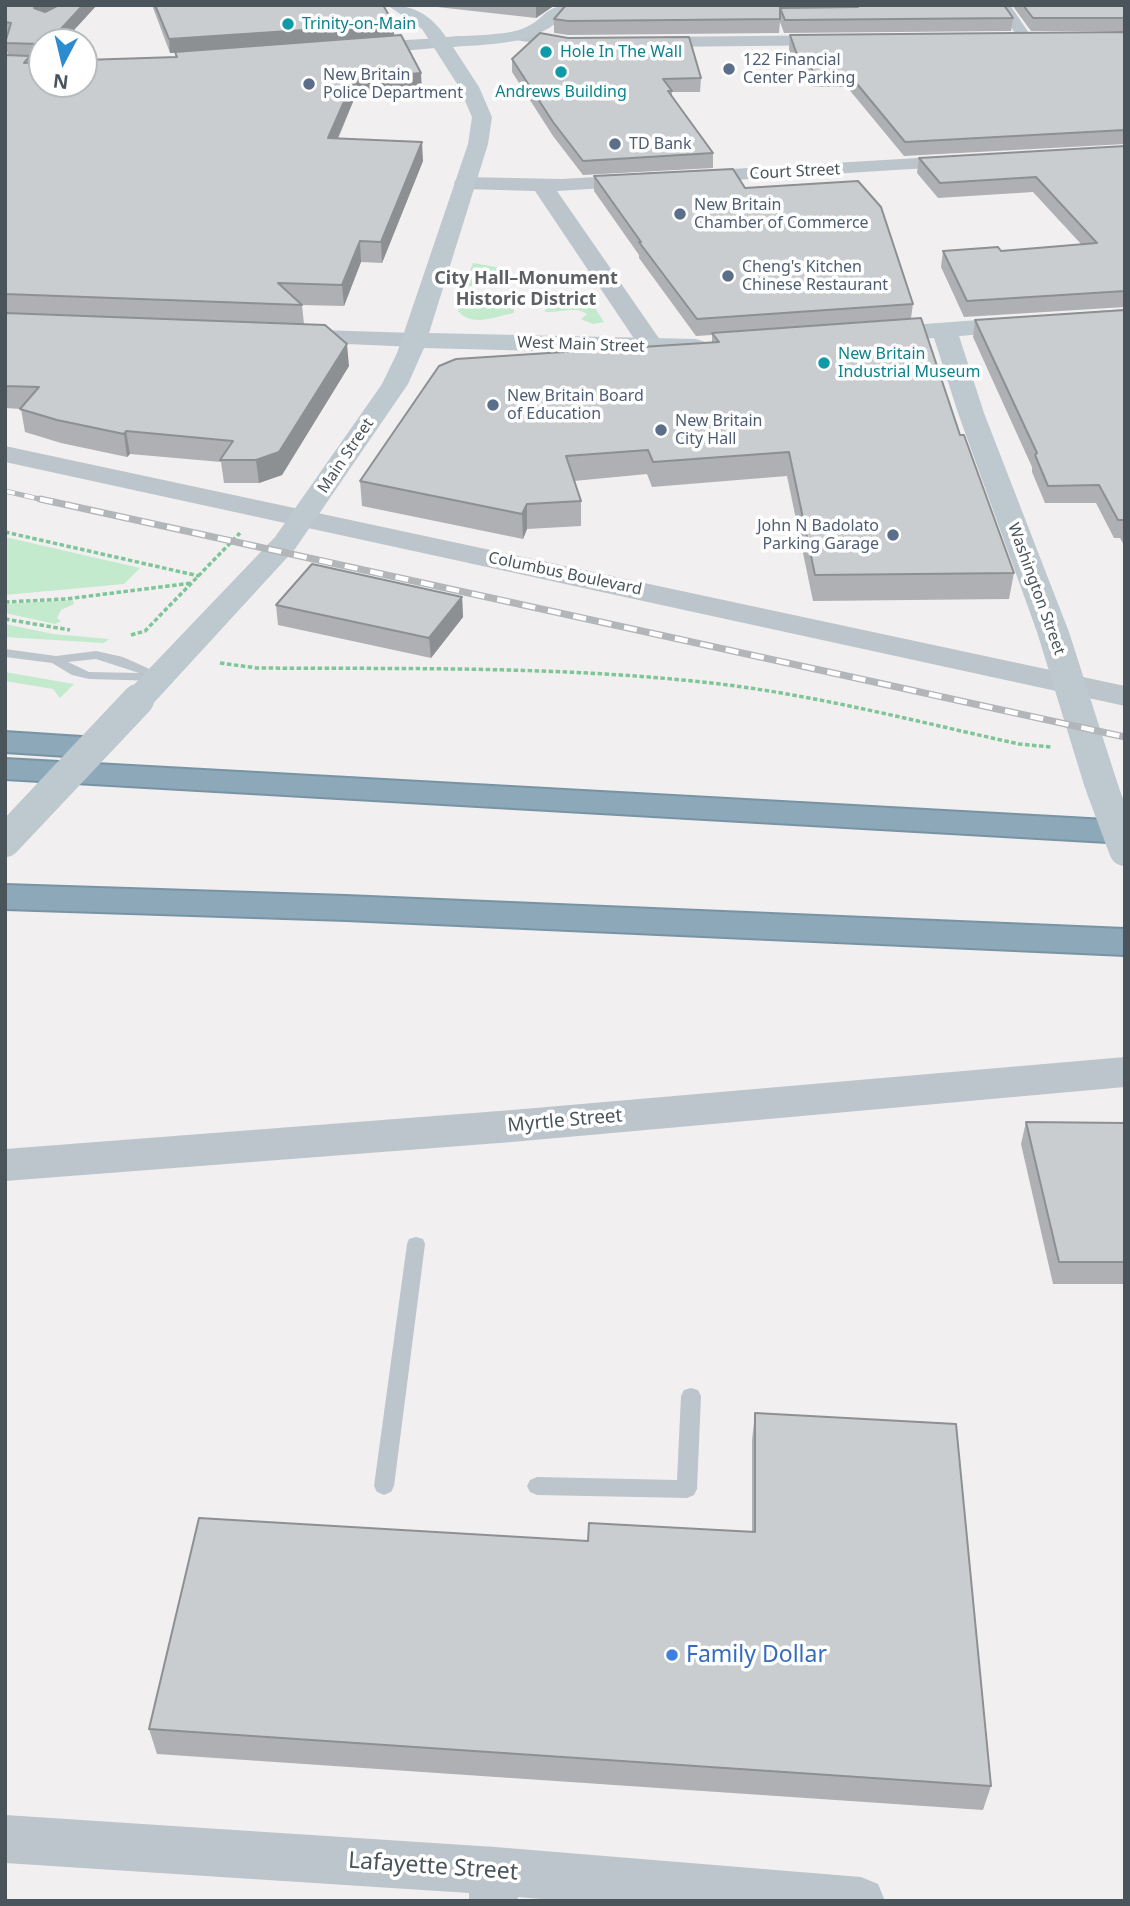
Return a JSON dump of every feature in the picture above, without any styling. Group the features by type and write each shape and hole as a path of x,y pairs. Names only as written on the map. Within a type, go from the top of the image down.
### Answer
{"highway":[{"path":"5,741 303,763 372,774 458,795"},
{"path":"5,769 1125,832"},
{"path":"5,897 401,910 1125,942"}],"main road":[{"name":"Main Street","path":"5,841 270,561 304,517 395,384 415,340 481,135 482,117 475,98 426,22 396,5"},
{"path":"440,43 520,36 537,29 566,5"},
{"path":"851,336 1125,316"},
{"name":"Washington Street","path":"944,329 971,413 1053,632 1102,788 1125,850"},
{"name":"West Main Street","path":"415,340 652,347 726,345"}],"street":[{"path":"1003,5 1032,39"},
{"path":"520,36 563,43 867,40"},
{"path":"1000,39 1032,39"},
{"path":"335,51 440,43"},
{"name":"Court Street","path":"466,183 542,185 994,160"},
{"path":"542,185 652,347"},
{"path":"270,335 415,340"},
{"name":"Columbus Boulevard","path":"5,454 1125,696"},
{"name":"Myrtle Street","path":"5,1165 540,1124 1125,1072"},
{"name":"Lafayette Street","path":"5,1839 494,1886 861,1901"}],"lane":[{"path":"5,653 56,660 96,655 118,660 149,689"},
{"path":"56,660 69,669 149,689"},
{"path":"384,1486 416,1244"},
{"path":"537,1486 687,1489 691,1396"}],"path":[{"path":"122,635 145,631 237,539 240,534 236,526"},
{"path":"5,532 199,576"},
{"path":"5,602 66,599 193,583"},
{"path":"5,619 75,631"},
{"path":"231,665 257,668 580,673 704,682 814,699 1037,746"}],"green space":[{"path":"473,263 508,269 509,273 487,277 480,286 464,286"},
{"path":"574,294 587,295 604,322 593,324 581,319 587,314 577,310 545,312 546,308 570,301"},
{"path":"462,297 480,297 488,305 514,309 514,313 484,320 470,319 458,311"},
{"path":"5,537 140,568 124,584 5,595"},
{"path":"73,600 74,604 61,610 57,618 61,621 55,624 5,613 5,604"},
{"path":"5,624 53,634 109,639 104,643 5,637"},
{"path":"5,672 74,684 60,698 53,689 5,681"}],"building":[{"path":"5,5 36,5 34,8 45,12 59,5 83,5 62,28 28,28 28,44 5,43 11,23 5,22"},
{"path":"155,5 383,5 394,24 169,39"},
{"path":"566,5 780,5 780,19 554,19"},
{"path":"857,5 1004,5 1013,18 785,20 780,8 858,7"},
{"path":"1023,5 1125,5 1125,18 1033,18"},
{"path":"1125,32 1125,130 905,142 848,73 813,73 809,60 799,60 790,35"},
{"path":"540,33 568,38 689,37 701,78 663,79 672,91 668,91 713,153 583,161 553,122 512,59"},
{"path":"401,35 421,73 354,79 328,138 422,142 381,242 360,241 342,285 278,283 302,305 5,294 5,55 28,56 24,63 28,63 28,98 98,98 98,60 177,57 175,52"},
{"path":"1125,146 1125,291 967,301 943,251 998,247 1001,251 1097,243 1036,177 940,183 919,158"},
{"path":"733,169 745,188 858,181 881,207 913,304 697,319 594,176"},
{"path":"1125,310 1125,521 1118,520 1099,485 1048,486 1035,455 1037,453 975,320"},
{"path":"5,313 325,325 347,344 279,452 256,460 220,460 233,441 126,431 124,434 20,409 39,387 5,386"},
{"path":"921,318 960,435 964,435 1014,573 815,575 789,452 653,462 648,450 566,456 581,501 527,504 522,514 360,481 439,366 456,359 719,342 712,333"},
{"path":"312,564 462,597 429,638 276,605"},
{"path":"1026,1122 1125,1123 1125,1262 1059,1262"},
{"path":"755,1413 956,1424 991,1786 149,1729 199,1518 588,1541 589,1523 755,1532"}],"railway":[{"path":"5,491 48,501"},
{"path":"40,499 1125,737"}],"place":[{"name":"Trinity-on-Main","path":"288,24"},
{"name":"Hole In The Wall","path":"546,52"},
{"name":"122 Financial Center Parking","path":"729,69"},
{"name":"Andrews Building","path":"561,72"},
{"name":"New Britain Police Department","path":"309,84"},
{"name":"TD Bank","path":"615,144"},
{"name":"New Britain Chamber of Commerce","path":"680,214"},
{"name":"Cheng's Kitchen Chinese Restaurant","path":"728,276"},
{"name":"New Britain Industrial Museum","path":"824,363"},
{"name":"New Britain Board of Education","path":"493,405"},
{"name":"New Britain City Hall","path":"661,430"},
{"name":"John N Badolato Parking Garage","path":"893,535"},
{"name":"Family Dollar","path":"672,1655"}],"district":[{"name":"City Hall–Monument Historic District","path":"526,289"}]}
